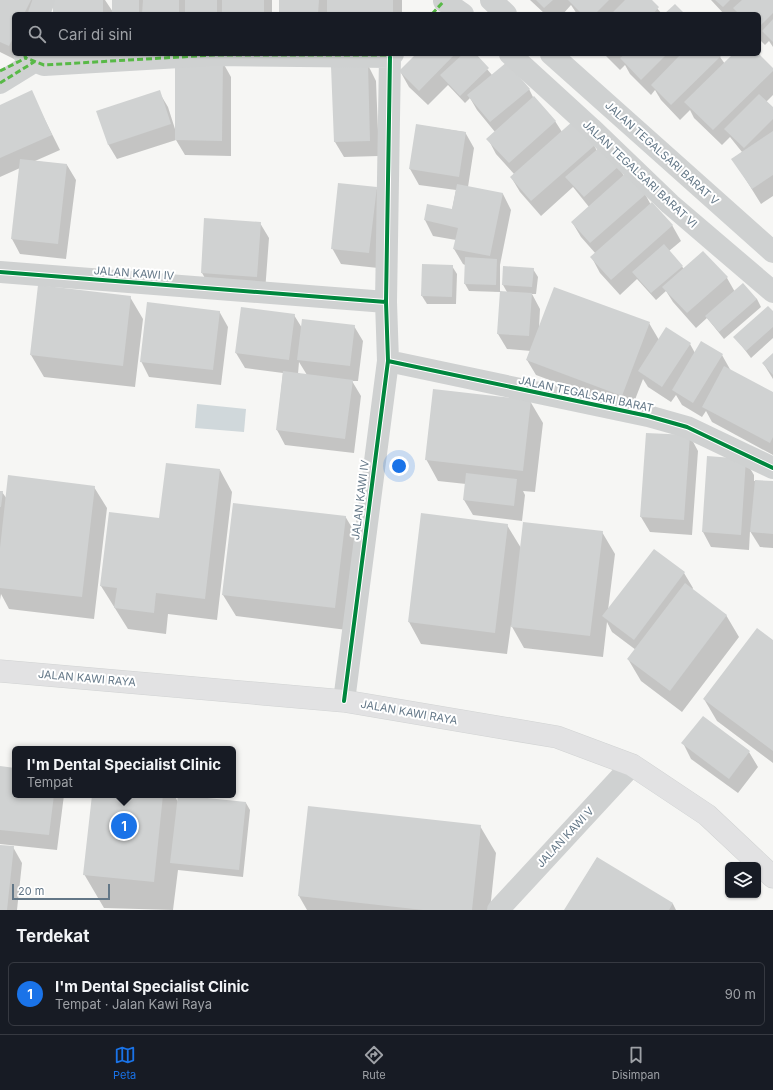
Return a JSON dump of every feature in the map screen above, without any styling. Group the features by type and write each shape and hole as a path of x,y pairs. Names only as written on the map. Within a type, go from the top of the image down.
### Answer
{"main road":[{"name":"JALAN KAWI RAYA","path":"0,671 344,701 557,737 632,764 708,816 773,877"}],"street":[{"path":"40,12 44,0"},
{"path":"491,0 504,12"},
{"path":"440,5 458,12"},
{"path":"0,71 28,58 44,65 197,56"},
{"name":"JALAN KAWI IV","path":"344,701 388,361 386,302 392,56"},
{"name":"JALAN TEGALSARI BARAT VI","path":"512,56 591,128 670,204 773,292"},
{"name":"JALAN TEGALSARI BARAT V","path":"553,56 773,252"},
{"path":"0,83 28,58"},
{"name":"JALAN KAWI IV","path":"0,272 386,302"},
{"name":"JALAN TEGALSARI BARAT","path":"388,361 648,416 687,427 773,468"},
{"name":"JALAN KAWI V","path":"498,910 632,764"}],"shaded area":[{"path":"197,404 246,409 244,432 195,428"}],"building":[{"path":"0,0 31,0 25,12 12,12 12,40 9,46 0,42"},
{"path":"53,0 103,0 103,12 53,12"},
{"path":"112,0 139,0 139,12 112,12"},
{"path":"143,0 179,0 179,12 142,12"},
{"path":"185,0 217,0 217,12 185,12"},
{"path":"222,0 264,0 264,12 222,12"},
{"path":"279,0 319,0 318,12 279,12"},
{"path":"327,0 393,0 393,12 327,12"},
{"path":"536,0 553,0 544,8"},
{"path":"568,0 609,0 597,12 580,12"},
{"path":"625,0 652,0 659,7 655,12 613,12"},
{"path":"715,0 730,0 723,7"},
{"path":"742,0 773,0 773,13 761,25 761,12 737,12 733,8"},
{"path":"675,4 683,12 666,12"},
{"path":"773,19 773,42 762,31"},
{"path":"414,56 453,56 419,91 399,71"},
{"path":"461,56 478,56 489,68 460,96 440,75"},
{"path":"622,56 665,56 641,80 620,58"},
{"path":"679,56 721,56 671,105 651,85"},
{"path":"731,56 761,56 773,68 773,71 713,130 684,102"},
{"path":"175,60 223,60 222,141 175,140"},
{"path":"507,62 530,89 490,122 467,95"},
{"path":"368,64 370,141 334,142 331,66"},
{"path":"32,90 52,135 0,158 0,105"},
{"path":"160,90 171,124 108,145 96,111"},
{"path":"759,94 773,107 773,119 744,148 724,129"},
{"path":"534,96 556,121 509,163 486,139"},
{"path":"573,121 595,145 531,201 510,177"},
{"path":"416,124 466,132 459,177 409,169"},
{"path":"773,131 773,175 752,189 731,159"},
{"path":"601,146 619,166 584,197 565,177"},
{"path":"20,159 67,164 58,244 11,239"},
{"path":"627,172 646,194 590,243 571,222"},
{"path":"338,183 377,187 369,253 331,249"},
{"path":"457,184 503,193 490,256 453,249 458,228 424,220 427,204 452,209"},
{"path":"652,202 673,225 611,280 590,257"},
{"path":"204,218 261,222 257,277 201,273"},
{"path":"664,244 683,266 651,293 632,272"},
{"path":"703,251 728,277 687,313 662,287"},
{"path":"465,257 497,259 496,285 464,284"},
{"path":"422,264 453,265 452,297 421,296"},
{"path":"503,266 534,268 532,287 502,285"},
{"path":"743,283 757,299 719,332 705,316"},
{"path":"38,285 131,296 123,366 30,355"},
{"path":"554,287 650,322 622,396 526,360"},
{"path":"500,291 532,293 529,336 497,334"},
{"path":"147,302 220,311 213,370 140,362"},
{"path":"768,306 773,311 773,327 746,351 733,337"},
{"path":"241,307 295,314 289,360 235,353"},
{"path":"302,319 355,325 350,366 297,360"},
{"path":"666,327 691,343 662,387 638,371"},
{"path":"701,341 723,354 693,403 672,390"},
{"path":"773,353 773,375 762,363"},
{"path":"724,366 773,392 773,437 770,443 702,407"},
{"path":"283,371 353,380 345,439 276,430"},
{"path":"433,389 531,400 523,471 425,460"},
{"path":"646,433 690,435 684,520 640,517"},
{"path":"707,456 746,459 741,535 702,532"},
{"path":"166,463 220,469 205,599 156,593 154,613 114,608 117,588 100,586 109,512 159,518"},
{"path":"466,473 517,479 514,506 463,500"},
{"path":"8,475 95,486 82,597 0,588 0,548"},
{"path":"755,480 773,481 773,534 750,532"},
{"path":"0,491 3,491 1,507 0,507"},
{"path":"233,503 346,516 335,608 222,595"},
{"path":"421,513 508,524 495,633 408,622"},
{"path":"523,522 603,531 590,636 511,627"},
{"path":"654,549 685,572 634,640 602,616"},
{"path":"685,583 727,615 670,691 627,659"},
{"path":"757,628 773,640 773,751 703,699"},
{"path":"703,716 750,751 729,779 681,743"},
{"path":"0,766 12,768 12,798 54,798 49,835 0,830"},
{"path":"92,798 163,798 154,882 83,875"},
{"path":"178,798 207,798 246,802 239,870 170,863"},
{"path":"308,806 481,825 472,910 423,910 298,896"},
{"path":"0,845 14,846 7,910 0,910"},
{"path":"597,857 673,903 669,910 564,910"}],"marked path":[{"path":"434,12 444,1"},
{"path":"25,56 26,58 44,65 197,56"},
{"path":"0,71 26,58"},
{"path":"0,83 34,62"}],"cycle path":[{"path":"344,701 388,361 386,302 390,57"},
{"path":"0,272 386,302"},
{"path":"388,361 648,416 687,427 773,468"}],"place":[{"name":"I'm Dental Specialist Clinic","path":"124,826"}]}
